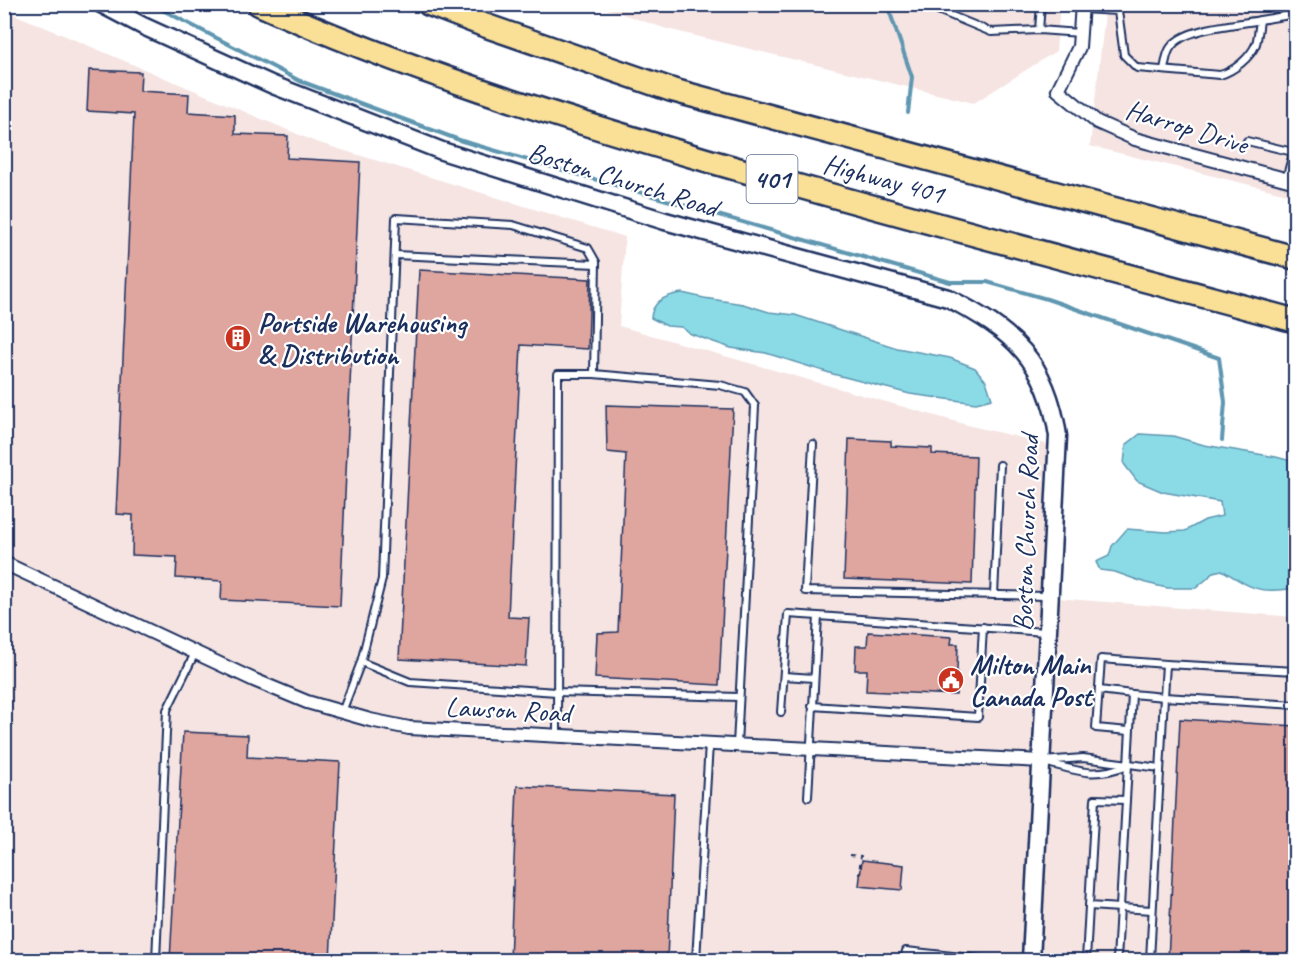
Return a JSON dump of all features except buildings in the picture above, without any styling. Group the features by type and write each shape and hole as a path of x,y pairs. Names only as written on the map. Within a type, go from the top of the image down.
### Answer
{"highway":[{"name":"Highway 401","path":"259,4 309,27 455,82 589,126 853,203 944,225 1296,321"},
{"name":"Highway 401","path":"429,4 672,90 1296,258"}],"street":[{"name":"Boston Church Road","path":"101,4 143,26 273,85 442,151 665,221 948,298 980,314 1024,351 1039,372 1055,412 1058,436 1031,960"},
{"name":"Harrop Drive","path":"1082,7 1079,47 1058,90 1097,122 1136,139 1291,181"},
{"name":"Lawson Road","path":"4,563 195,653 297,698 342,712 409,728 1041,762"}],"lane":[{"path":"923,4 991,32 1039,30 1080,33"},
{"path":"1039,30 1041,4"},
{"path":"1082,7 1118,11 1124,55 1137,68 1220,75 1230,72 1239,65 1255,46 1260,20"},
{"path":"1164,69 1167,53 1180,38 1198,32 1296,14"},
{"path":"1247,141 1293,152"},
{"path":"1291,181 1293,152 1296,143"},
{"path":"342,712 361,662 382,579 396,218 513,225 588,248 596,264 594,374"},
{"path":"395,255 596,264"},
{"path":"557,736 558,374 594,374 720,385 745,392 755,406 737,745"},
{"path":"813,444 805,591 1050,597"},
{"path":"994,595 999,465"},
{"path":"781,712 788,614 1048,632"},
{"path":"808,797 818,616"},
{"path":"812,706 978,717 983,627"},
{"path":"156,960 167,710 195,653"},
{"path":"1130,731 1096,728 1101,659 1296,671"},
{"path":"361,662 410,682 557,692 739,697"},
{"path":"1150,960 1166,664"},
{"path":"784,676 814,678"},
{"path":"1099,690 1164,697 1296,705"},
{"path":"1117,960 1132,694"},
{"path":"696,960 709,744"},
{"path":"1041,762 1083,758 1160,768"},
{"path":"1041,762 1080,772 1107,773 1128,765"},
{"path":"1086,960 1095,799 1126,800"},
{"path":"1089,906 1152,910"},
{"path":"904,960 906,951 990,960"}],"path":[{"path":"850,855 861,856 859,874"}],"shaded area":[{"path":"595,5 1060,5 1056,51 974,103 667,29"},
{"path":"1106,5 1295,5 1295,196 1090,146"},
{"path":"4,10 316,142 625,237 619,326 971,426 1051,445 1043,597 1295,617 1295,960 5,960"}],"water":[{"path":"682,293 743,304 769,312 795,315 897,348 950,358 975,368 986,381 992,399 976,403 910,394 833,374 766,353 731,348 691,334 681,327 667,326 651,318 657,303 671,295"},
{"path":"1140,434 1173,436 1204,445 1295,462 1295,588 1264,590 1249,586 1222,570 1213,572 1196,588 1167,588 1115,572 1100,570 1096,562 1109,556 1112,546 1127,529 1185,531 1205,520 1222,516 1220,502 1163,492 1137,481 1124,464 1126,445"}],"waterway":[{"path":"151,4 300,81 462,141 950,282 987,282 1047,299 1219,358 1225,402 1222,440"},
{"path":"887,4 912,77 908,113"}],"place":[{"name":"Portside Warehousing & Distribution","path":"238,338"},
{"name":"Milton Main Canada Post","path":"951,680"}]}
